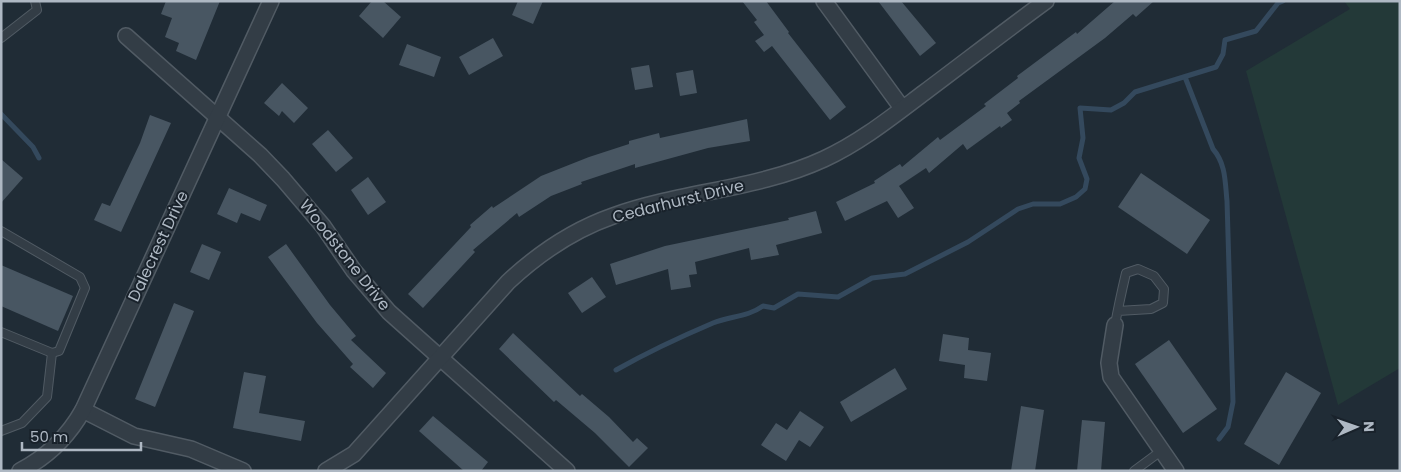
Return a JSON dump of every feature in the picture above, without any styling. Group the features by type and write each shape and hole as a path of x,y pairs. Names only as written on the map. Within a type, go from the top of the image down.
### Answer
{"street":[{"name":"Dalecrest Drive","path":"20,471 38,460 65,437 84,410 271,1"},
{"path":"824,1 902,108"},
{"name":"Cedarhurst Drive","path":"326,471 354,454 525,266 574,233 600,221 637,209 796,171 825,158 860,139 1046,1"},
{"name":"Woodstone Drive","path":"126,36 283,179 317,218 370,291 389,312 567,471"},
{"path":"1116,318 1109,372 1176,471"},
{"path":"84,410 134,436 191,449 243,471"}],"lane":[{"path":"1,38 37,10 35,1"},
{"path":"1,231 80,277 85,288 59,351 52,353 1,332"},
{"path":"1138,269 1154,276 1164,289 1163,302 1151,309 1116,318 1126,273 1138,269"},
{"path":"1,431 22,423 47,397 52,353"},
{"path":"1134,471 1161,451"}],"green space":[{"path":"1344,1 1400,1 1400,368 1338,405 1246,71 1350,9"}],"building":[{"path":"166,1 220,1 196,60 176,51 179,43 165,37 172,18 161,14"},
{"path":"372,1 383,1 401,17 383,38 359,16"},
{"path":"518,1 543,1 533,24 512,15"},
{"path":"742,1 766,1 788,33 846,107 830,120 772,46 764,52 755,41 764,35 754,22 757,20"},
{"path":"878,1 901,1 936,43 920,56"},
{"path":"1115,1 1154,1 1136,17 1133,14 1105,38 1019,101 1020,103 1007,113 1012,120 1001,128 1000,126 967,150 963,144 929,173 926,168 899,186 914,208 898,218 887,201 845,221 836,202 875,183 874,181 900,164 902,167 938,137 940,140 986,106 984,104 1018,78 1017,76 1076,32 1077,34"},
{"path":"493,38 503,56 469,75 459,57"},
{"path":"407,44 441,57 434,77 399,65"},
{"path":"649,65 653,87 635,90 631,68"},
{"path":"693,70 697,93 680,96 676,73"},
{"path":"282,83 308,108 294,123 282,111 279,116 264,103"},
{"path":"150,115 171,123 121,232 94,220 102,203 110,206 140,143"},
{"path":"747,119 750,141 708,148 635,168 635,164 581,182 582,184 551,196 519,217 517,213 473,250 475,252 423,308 408,294 471,227 470,225 492,206 493,208 541,176 629,144 629,141 659,133 660,138"},
{"path":"328,130 353,158 336,172 312,144"},
{"path":"1,159 23,178 1,203"},
{"path":"1141,173 1210,220 1187,254 1118,207"},
{"path":"368,177 386,202 368,215 351,190"},
{"path":"229,188 267,205 260,221 241,213 237,223 217,214"},
{"path":"816,211 822,233 776,245 779,255 751,260 749,248 695,262 697,274 689,275 691,287 671,290 668,269 616,285 610,264 665,246 789,220 788,218"},
{"path":"202,244 221,252 209,280 190,272"},
{"path":"286,244 330,305 356,336 351,340 386,373 373,388 350,367 353,364 317,323 268,257"},
{"path":"1,265 73,296 58,331 1,306"},
{"path":"592,277 606,297 582,313 568,293"},
{"path":"174,303 194,311 155,407 135,399"},
{"path":"513,333 580,396 582,394 609,417 633,442 637,438 648,448 629,467 595,433 556,400 554,402 499,349"},
{"path":"943,334 969,338 968,350 991,353 987,381 964,378 965,365 939,361"},
{"path":"1169,340 1217,409 1183,433 1135,364"},
{"path":"895,368 907,389 851,422 840,402"},
{"path":"244,372 266,376 259,413 305,421 301,441 233,428"},
{"path":"1286,372 1321,393 1279,465 1244,444"},
{"path":"1021,406 1044,410 1035,471 1011,471"},
{"path":"800,411 824,427 810,447 799,440 786,461 761,445 776,423 787,430"},
{"path":"433,416 488,462 481,471 464,471 419,431"},
{"path":"1082,420 1105,422 1101,471 1077,471"}],"waterway":[{"path":"616,370 664,345 713,323 757,310 763,306 774,308 798,294 838,297 872,278 905,274 968,242 1018,209 1033,204 1060,204 1076,197 1085,189 1087,179 1079,158 1083,138 1080,108 1111,110 1124,103 1135,92 1216,67 1223,54 1225,40 1256,31 1278,3 1283,1"},
{"path":"1185,77 1213,149 1220,161 1226,187 1233,402 1228,427 1219,439"},
{"path":"1,114 33,147 39,158"}]}
